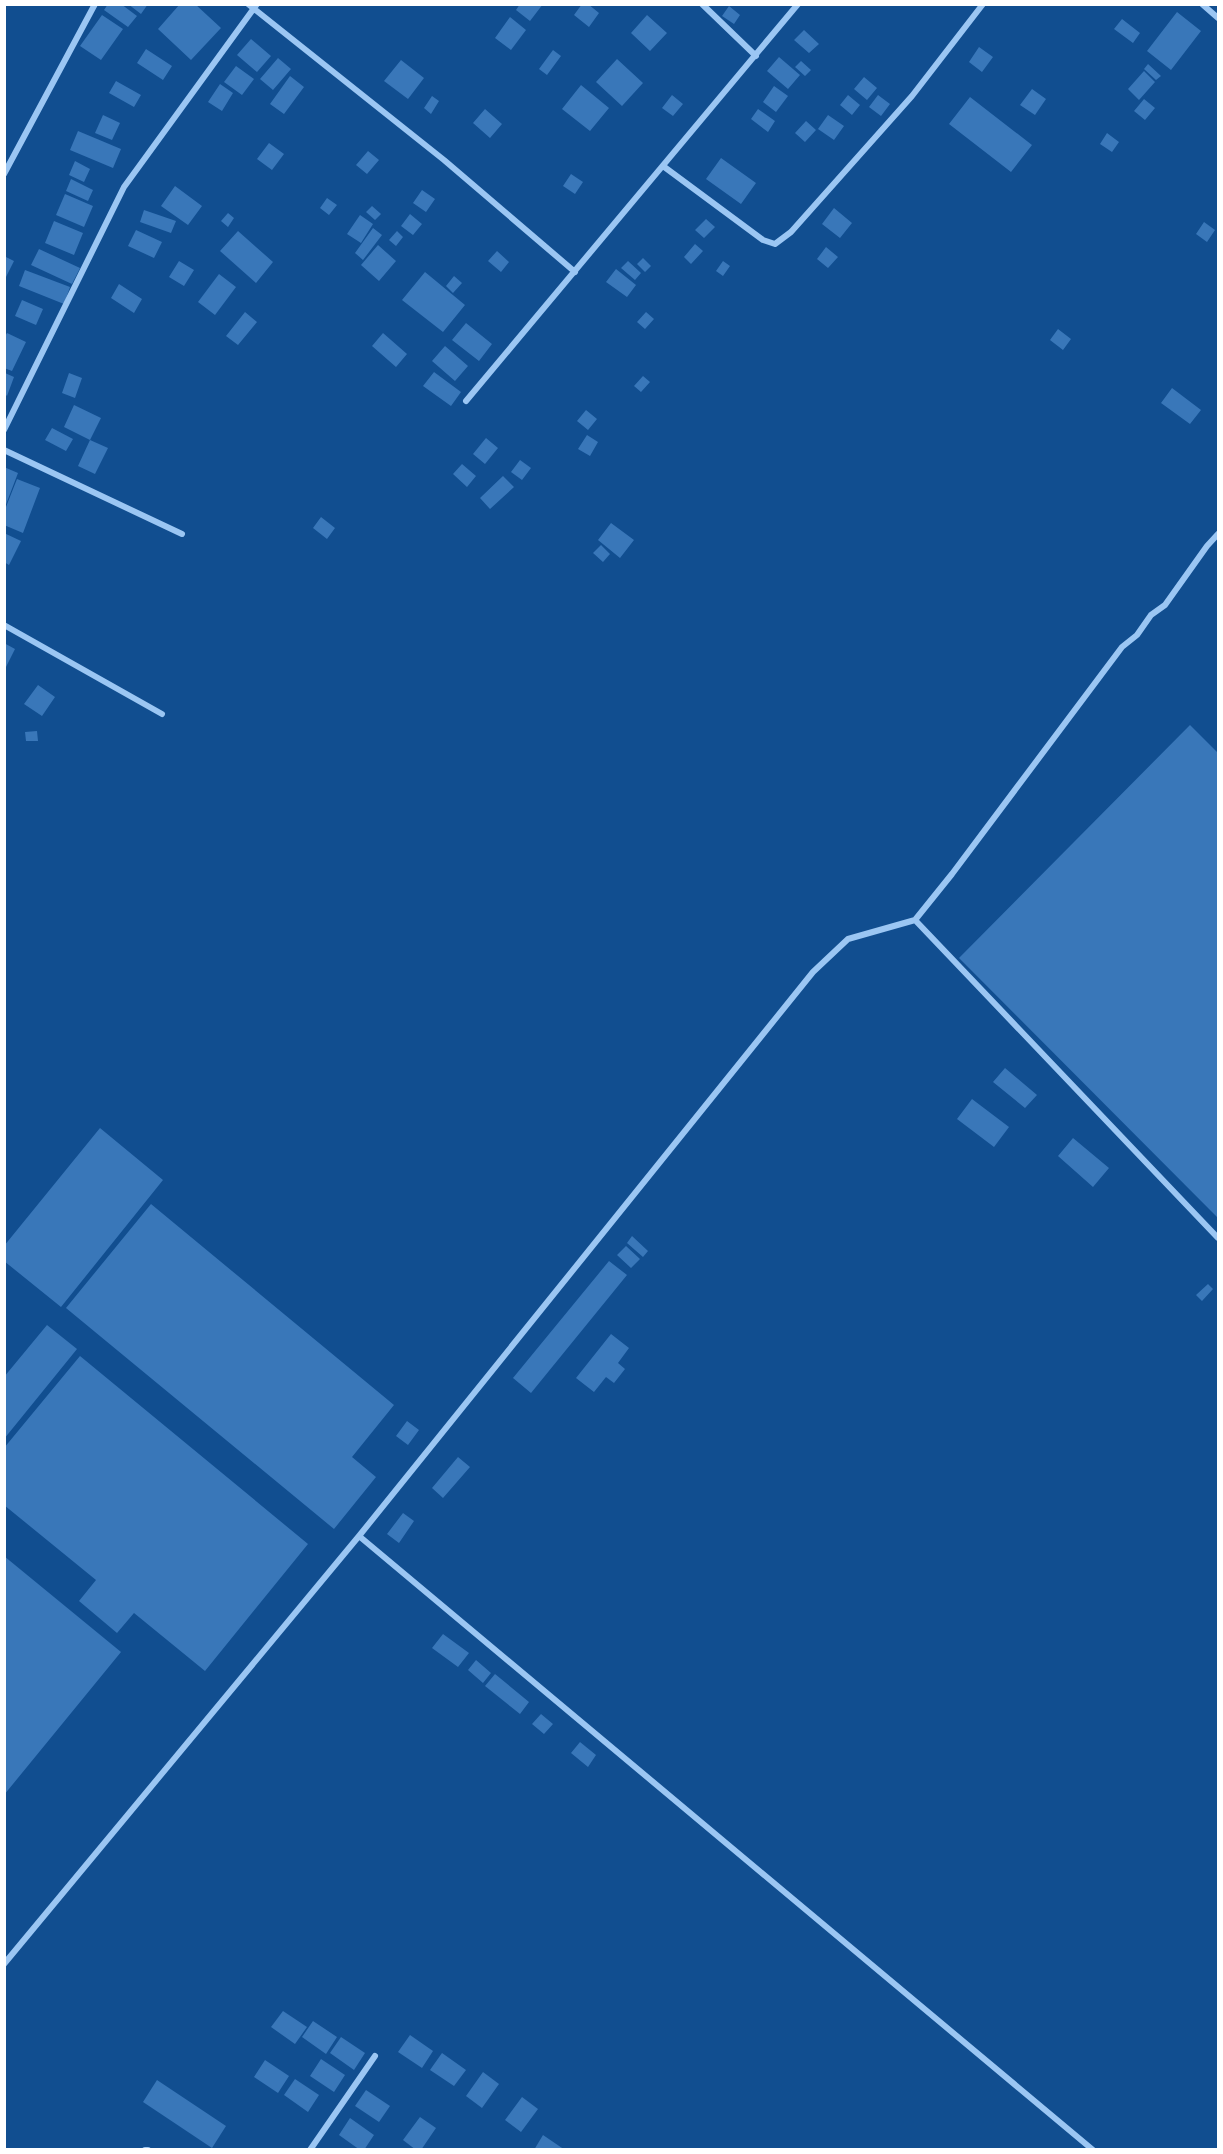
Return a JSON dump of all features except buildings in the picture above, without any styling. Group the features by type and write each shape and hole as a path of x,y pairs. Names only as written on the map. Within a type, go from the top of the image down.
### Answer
{"street":[{"path":"4,174 95,4"},
{"path":"702,4 756,56"},
{"path":"466,401 798,4"},
{"path":"663,166 763,240 775,244 791,232 912,96 983,4"},
{"path":"1202,4 1218,18"},
{"path":"4,430 124,187 253,6 444,160 575,272"},
{"path":"4,450 182,534"},
{"path":"4,1964 358,1536 813,972 848,939 915,920 1122,647 1137,634 1151,615 1165,605 1218,534"},
{"path":"4,625 162,714"},
{"path":"915,920 1218,1238"},
{"path":"358,1536 1093,2150"},
{"path":"310,2150 375,2056"}]}
